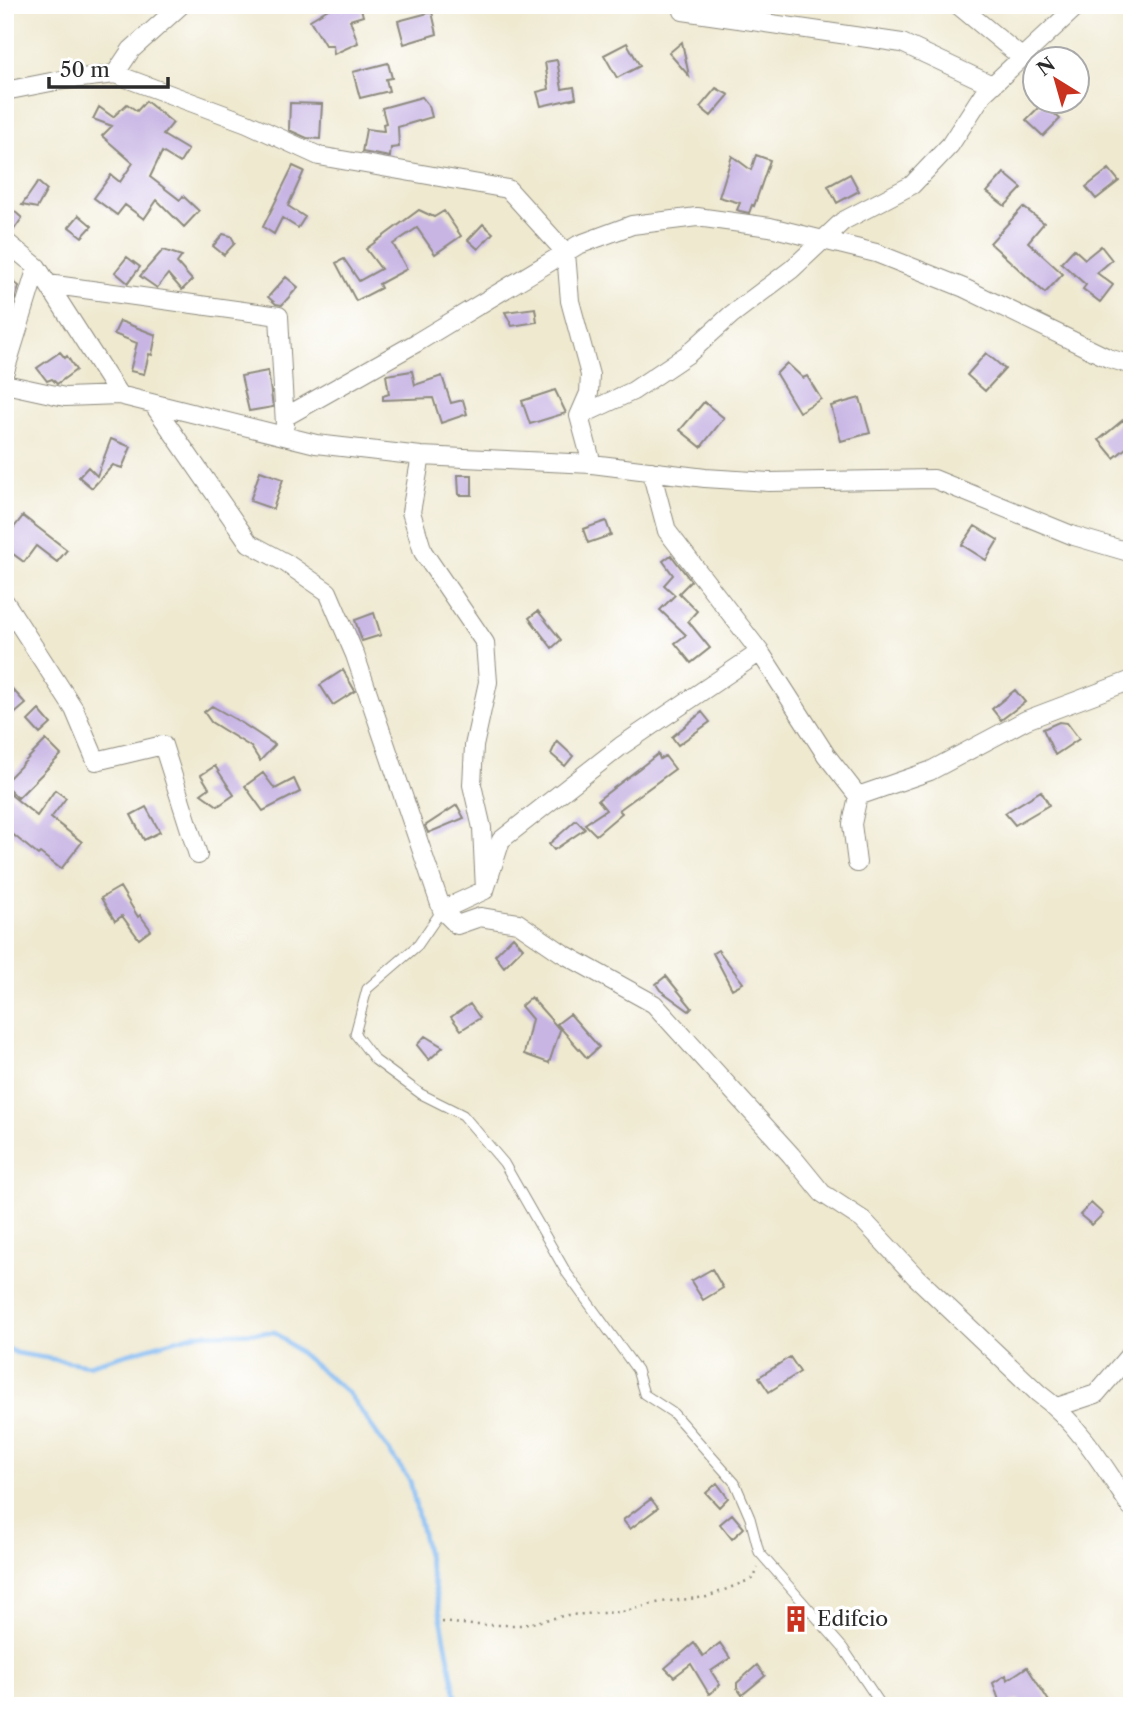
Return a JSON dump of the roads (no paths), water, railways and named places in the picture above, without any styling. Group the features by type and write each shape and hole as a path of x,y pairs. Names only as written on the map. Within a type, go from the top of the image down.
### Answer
{"street":[{"path":"115,74 131,50 181,5"},
{"path":"579,416 633,391 688,354 731,315 792,269 844,221 912,185 950,145 983,94 1021,57 958,5"},
{"path":"1033,46 1078,5"},
{"path":"683,11 902,43 992,85"},
{"path":"5,91 115,74 247,123 319,156 508,189 566,253 570,301 590,375 589,393 579,416 592,464"},
{"path":"285,417 416,343 579,245 632,225 697,217 770,228 876,253 964,288 1108,358 1132,365"},
{"path":"5,241 37,267 120,395"},
{"path":"5,371 37,267"},
{"path":"48,284 279,316 286,437"},
{"path":"5,384 65,397 120,395 316,444 421,456 592,464 769,482 934,479 1074,536 1132,553"},
{"path":"153,404 249,543 286,563 328,593 355,654 442,910 457,925 480,917 518,923 562,953 654,1004 822,1193 863,1220 916,1278 1038,1393 1058,1407 1106,1469 1132,1509"},
{"path":"421,456 411,512 423,552 485,643 488,682 474,746 472,785 482,828 485,890"},
{"path":"651,471 667,531 760,652 826,755 858,796"},
{"path":"5,602 74,709 96,761 163,745 198,855"},
{"path":"442,910 485,890 501,840 621,746 760,652"},
{"path":"858,796 930,771 1027,720 1132,680"},
{"path":"857,863 852,824 858,796"},
{"path":"1058,1407 1096,1394 1132,1352"}],"lane":[{"path":"442,910 418,944 366,989 355,1034 375,1060 384,1067 421,1094 463,1115 504,1163 566,1272 637,1370 644,1394 673,1413 735,1483 750,1518 759,1552 843,1648 882,1706"}],"waterway":[{"path":"5,1347 16,1353 88,1365 196,1334 275,1332 349,1394 410,1481 458,1706"}],"place":[{"name":"Edifcio","path":"796,1619"}]}
